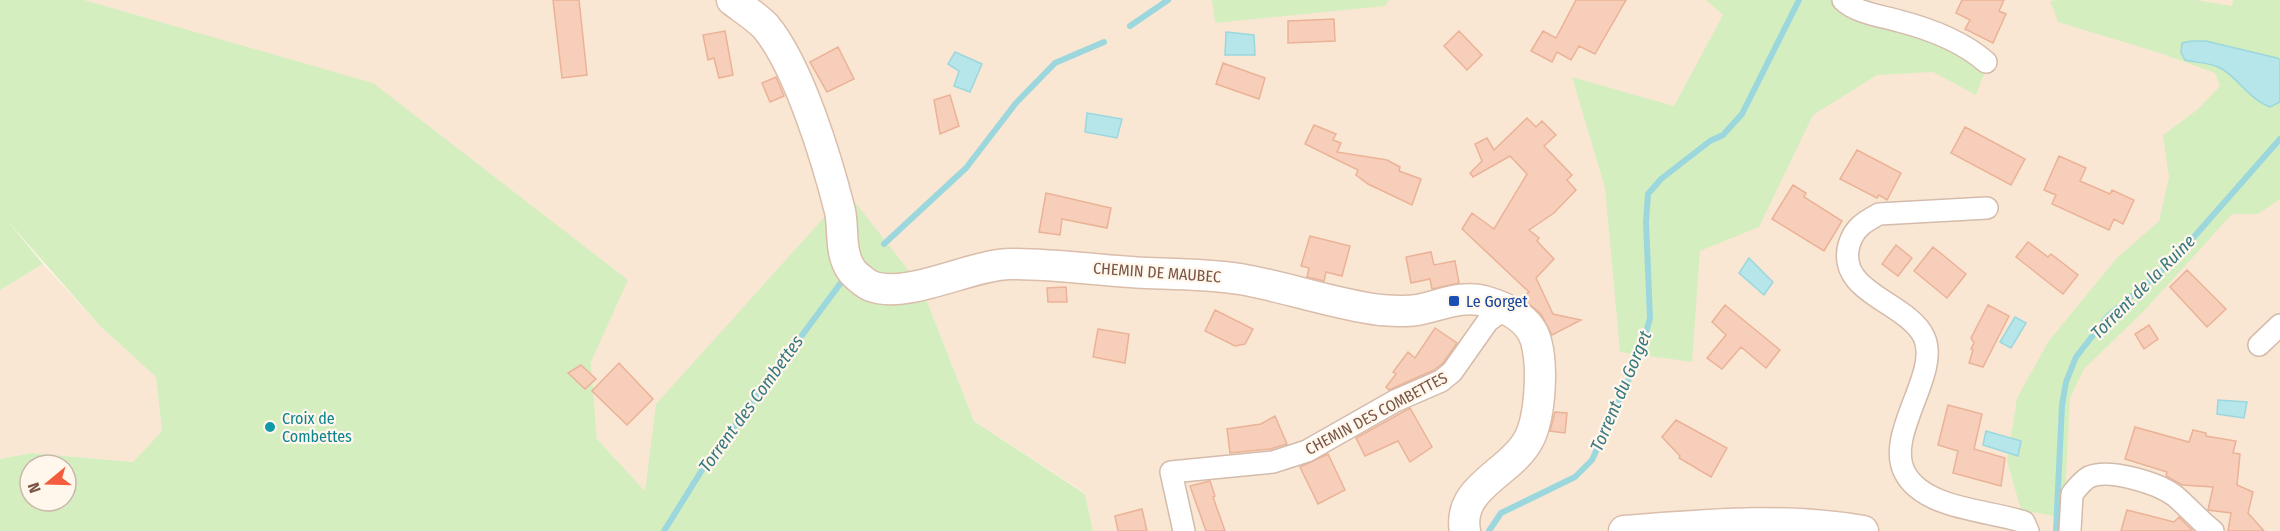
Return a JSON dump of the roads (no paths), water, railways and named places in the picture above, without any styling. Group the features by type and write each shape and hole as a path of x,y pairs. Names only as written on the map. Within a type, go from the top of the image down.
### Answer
{"street":[{"name":"CHEMIN DE MAUBEC","path":"732,0 765,26 788,65 825,156 842,218 843,247 852,272 872,286 902,289 1007,264 1038,265 1208,275 1243,280 1376,310 1402,312 1469,299 1505,309 1525,322 1535,337 1539,367 1533,428 1526,445 1470,500 1463,520 1465,531"},
{"path":"1843,0 1860,10 1935,31 1975,52 1986,62"},
{"path":"1987,208 1879,214 1863,222 1852,235 1847,262 1852,276 1919,328 1927,344 1924,369 1901,443 1900,461 1905,474 1914,486 1926,494 1957,506 2024,522 2028,531"},
{"name":"CHEMIN DES COMBETTES","path":"1184,531 1172,472 1273,462 1307,451 1395,401 1441,381 1452,372 1488,321 1505,309"},
{"path":"2259,345 2280,325"},
{"path":"2070,531 2072,494 2090,477 2103,475 2140,480 2158,486 2175,496 2213,531"},
{"path":"1624,531 1755,522 1826,525 1863,531"}],"water":[{"path":"1226,32 1254,35 1255,55 1225,55"},
{"path":"2206,41 2280,60 2280,102 2270,107 2263,104 2222,69 2185,60 2181,52 2182,43"},
{"path":"955,52 982,64 970,92 954,86 959,71 948,64"},
{"path":"1087,113 1122,119 1117,138 1085,132"},
{"path":"1749,258 1773,282 1764,295 1739,273"},
{"path":"2015,317 2026,323 2011,348 2000,342"},
{"path":"2218,400 2247,402 2244,418 2217,414"},
{"path":"1986,431 2021,441 2018,456 1983,445"}],"waterway":[{"name":"Torrent des Combettes","path":"1130,26 1168,0"},
{"name":"Torrent du Gorget","path":"1489,531 1501,513 1575,477 1592,460 1641,352 1650,318 1646,222 1648,194 1661,179 1710,141 1723,135 1742,114 1799,0"},
{"name":"Torrent des Combettes","path":"884,244 966,168 1016,103 1055,63 1104,42"},
{"name":"Torrent de la Ruine","path":"2056,531 2062,405 2066,382 2076,357 2108,316 2171,263 2280,139"},
{"name":"Torrent des Combettes","path":"664,531 702,470 843,280"}],"place":[{"name":"Le Gorget","path":"1454,301"},
{"name":"Croix de Combettes","path":"270,427"}]}
